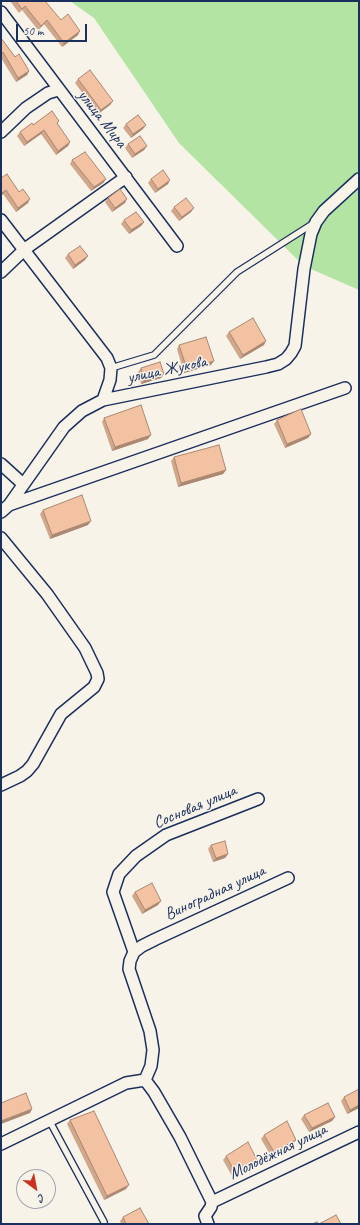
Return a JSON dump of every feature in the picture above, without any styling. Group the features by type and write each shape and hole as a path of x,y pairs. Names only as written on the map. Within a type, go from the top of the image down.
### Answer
{"street":[{"name":"улица Мира","path":"1,12 58,90 126,177 177,246"},
{"path":"1,132 26,108 48,93 58,90"},
{"path":"1,272 25,250 126,177"},
{"path":"316,222 324,211 359,180"},
{"path":"1,220 107,358 111,368 110,380 103,400"},
{"name":"улица Жукова","path":"5,508 64,427 82,411 103,400 266,367 278,364 286,359 294,346 304,269 311,234 316,222"},
{"name":"улица Жукова","path":"5,508 345,388"},
{"path":"1,464 22,484"},
{"path":"1,538 47,594 85,648 97,673 98,679 94,687 62,714 33,764 27,771 1,785"},
{"name":"Сосновая улица","path":"134,952 114,892 119,874 136,856 166,835 258,799"},
{"name":"Виноградная улица","path":"134,952 156,939 288,878"},
{"path":"134,952 130,961 129,969 150,1032 153,1050 152,1066 145,1080"},
{"path":"1,1144 126,1083 145,1080"},
{"path":"145,1080 154,1092 180,1137 212,1202 211,1207 205,1216 208,1224"},
{"name":"Молодёжная улица","path":"212,1202 359,1132"}],"lane":[{"path":"111,368 154,355 237,272 316,222"},
{"path":"48,1120 104,1222"}],"green space":[{"path":"70,1 359,1 359,290 304,266 179,143 94,18"}],"building":[{"path":"16,1 45,1 61,20 68,14 80,31 64,43 47,20 41,26 25,6 22,9"},
{"path":"1,38 15,57 19,54 29,71 18,78 3,52 1,54"},
{"path":"90,70 113,101 101,110 78,79"},
{"path":"52,111 59,121 57,123 70,142 58,151 44,130 27,142 20,132 32,123 33,125"},
{"path":"138,115 146,125 133,134 126,124"},
{"path":"140,136 147,146 135,154 128,144"},
{"path":"85,152 106,179 94,187 72,160"},
{"path":"163,170 170,180 158,189 151,179"},
{"path":"7,174 19,192 23,189 30,199 18,208 6,190 2,193 1,192 1,178"},
{"path":"120,189 127,199 115,208 108,198"},
{"path":"186,198 194,208 182,217 174,207"},
{"path":"136,212 144,222 131,230 124,220"},
{"path":"80,246 88,256 75,265 68,254"},
{"path":"253,318 266,341 243,355 229,332"},
{"path":"206,337 214,361 187,369 179,345"},
{"path":"160,362 164,374 144,380 141,368"},
{"path":"141,405 151,435 115,447 104,418"},
{"path":"301,409 311,434 287,444 277,420"},
{"path":"219,445 226,470 181,483 174,457"},
{"path":"82,495 91,521 52,535 43,510"},
{"path":"225,841 228,854 216,858 211,845"},
{"path":"152,883 161,901 145,910 135,892"},
{"path":"359,1089 359,1105 350,1110 344,1097"},
{"path":"26,1093 32,1109 1,1121 1,1103"},
{"path":"328,1103 335,1117 312,1128 304,1115"},
{"path":"94,1111 129,1185 107,1196 70,1120"},
{"path":"287,1121 296,1140 274,1152 264,1135"},
{"path":"248,1142 257,1160 235,1172 226,1156"},
{"path":"140,1208 149,1224 126,1224 123,1217"},
{"path":"336,1215 341,1224 319,1224"}]}
